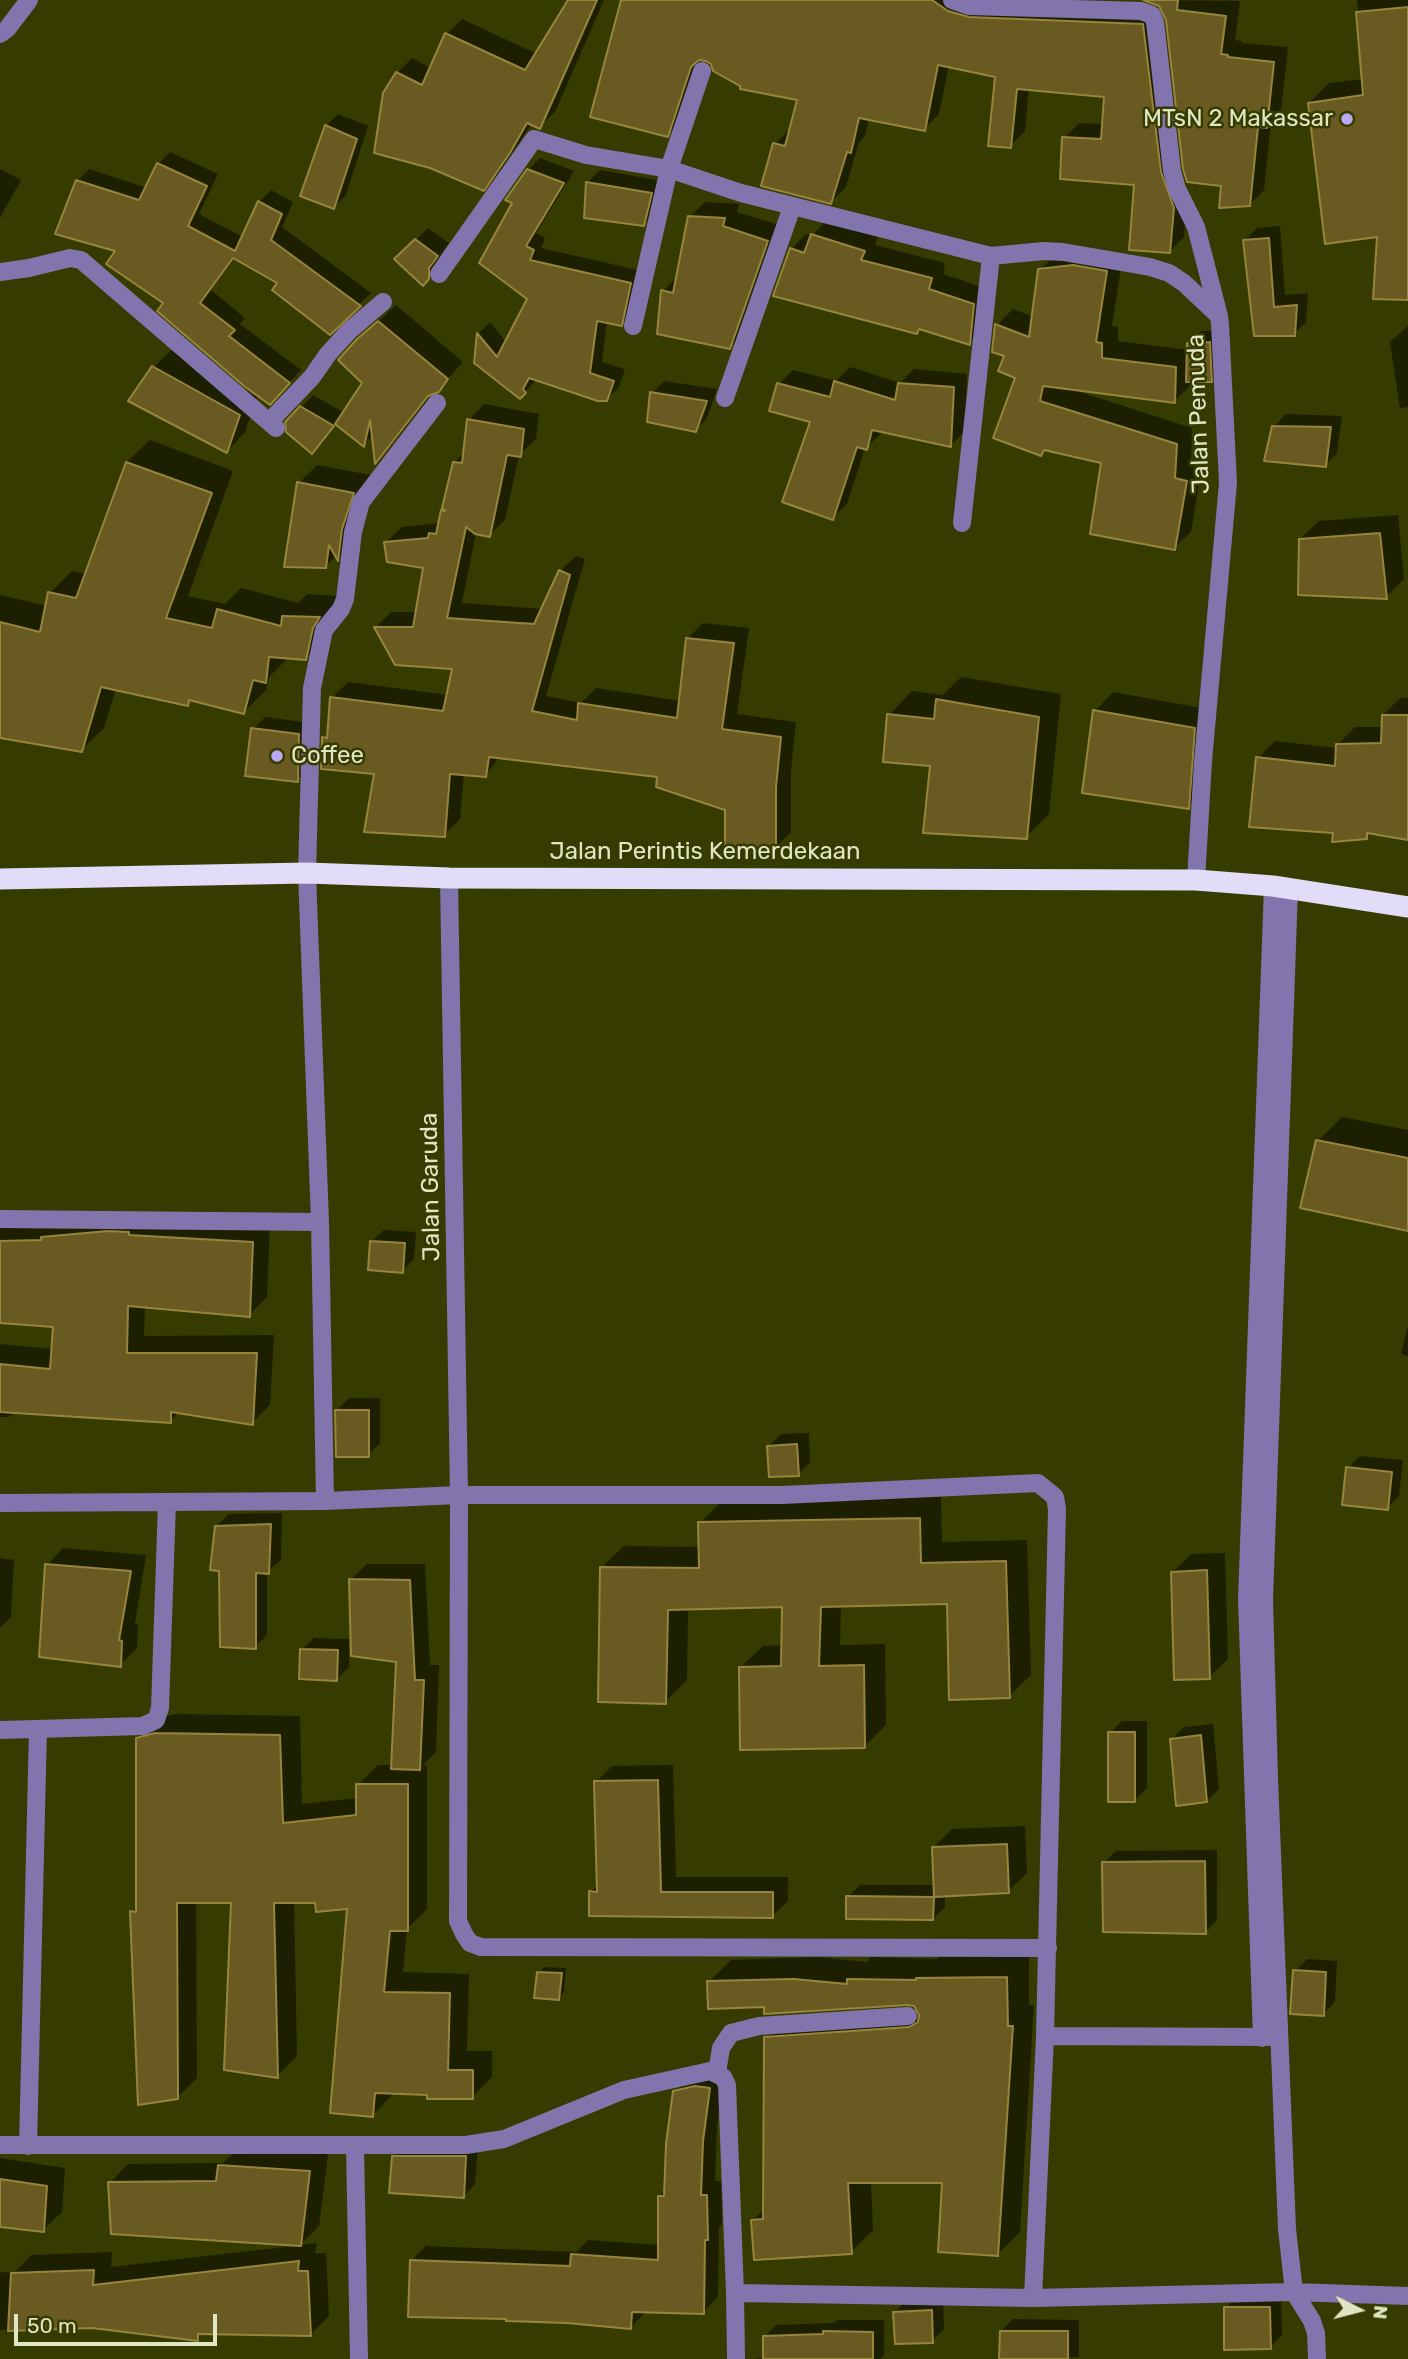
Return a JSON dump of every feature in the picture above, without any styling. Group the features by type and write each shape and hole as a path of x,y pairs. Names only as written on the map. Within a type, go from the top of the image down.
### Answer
{"highway":[{"name":"Jalan Perintis Kemerdekaan","path":"0,879 307,873 449,878 1196,880 1281,888 1408,907"}],"street":[{"path":"0,34 29,0"},
{"path":"952,0 969,6 1141,12 1152,15 1172,171 1177,189 1196,227 1219,316"},
{"path":"633,326 669,169 702,71"},
{"name":"Jalan Pemuda","path":"439,274 534,139 586,155 669,169 792,207 991,256 1054,251 1150,267 1170,273 1184,283 1219,316 1228,483 1203,761 1196,880"},
{"path":"725,398 792,207"},
{"path":"962,523 991,256"},
{"path":"0,272 70,258 81,260 273,425 328,354 349,331 383,302"},
{"path":"325,1501 320,1222 307,873 312,688 324,629 341,609 345,599 353,531 361,502 437,402"},
{"name":"Jalan Garuda","path":"449,878 459,1495 458,1921 470,1943 481,1947 1048,1948"},
{"path":"1281,888 1247,1599 1271,2037 1287,2229 1294,2292 1312,2321 1317,2359"},
{"path":"0,1219 320,1222"},
{"path":"0,1503 325,1501 459,1495 782,1494 1018,1483 1038,1483 1048,1489 1055,1497 1057,1508 1048,1948 1033,2298"},
{"path":"0,1730 143,1726 159,1716 167,1502"},
{"path":"28,2146 38,1729"},
{"path":"717,2073 721,2048 732,2033 759,2026 908,2016"},
{"path":"1045,2036 1271,2037"},
{"path":"0,2145 355,2146 486,2143 527,2131 630,2088 702,2072 717,2073 727,2085 736,2359"},
{"path":"355,2146 359,2359"},
{"path":"735,2293 1033,2298 1294,2292 1408,2296"}],"building":[{"path":"568,0 597,0 540,129 527,123 484,191 430,168 374,153 383,93 396,72 422,85 445,33 525,70"},
{"path":"621,0 932,0 948,11 969,17 1143,24 1161,172 1174,208 1170,253 1129,250 1134,185 1060,179 1062,137 1101,139 1104,97 1017,89 1011,148 988,146 995,77 938,65 925,131 859,118 851,153 847,152 831,204 761,186 773,143 785,146 797,100 740,89 740,86 713,71 711,64 706,61 699,60 691,67 668,137 590,117"},
{"path":"1143,0 1178,0 1177,10 1226,16 1221,54 1274,62 1267,128 1258,127 1250,206 1219,208 1221,186 1187,182 1183,169 1166,20 1159,6"},
{"path":"1408,7 1408,300 1373,299 1377,237 1325,244 1308,103 1363,95 1356,12"},
{"path":"325,125 357,139 334,209 300,196"},
{"path":"157,163 207,186 188,226 235,251 258,201 282,214 271,240 361,306 330,335 272,290 277,283 233,258 200,303 235,330 229,336 290,383 270,405 157,311 163,303 106,264 115,251 55,234 76,180 139,200"},
{"path":"527,169 564,183 526,246 534,250 530,260 631,283 622,326 597,321 590,373 614,381 607,401 598,401 529,378 523,389 526,393 520,399 474,363 477,333 497,357 527,299 479,263 512,203 505,200"},
{"path":"586,182 652,193 644,226 584,218"},
{"path":"688,216 725,218 723,226 768,241 730,349 657,334 661,290 673,293"},
{"path":"811,234 865,251 861,260 932,278 929,289 974,304 970,345 919,329 917,334 773,296 790,248 804,253"},
{"path":"1269,238 1274,307 1297,305 1295,336 1254,336 1243,240"},
{"path":"415,239 438,256 429,268 429,279 423,286 394,259"},
{"path":"1073,265 1107,271 1096,342 1102,343 1102,358 1176,367 1175,403 1043,386 1040,401 1177,444 1175,478 1187,481 1175,550 1090,534 1101,463 1044,450 1041,456 993,438 1015,378 998,371 1004,356 992,352 995,324 1029,337 1038,269"},
{"path":"378,321 448,379 439,392 428,396 375,464 370,420 364,447 335,424 362,383 338,360"},
{"path":"1210,342 1212,382 1186,382 1187,343"},
{"path":"152,366 240,415 227,453 128,401"},
{"path":"834,381 895,400 898,383 954,387 951,447 872,430 867,450 857,447 833,520 782,502 810,422 769,411 777,383 830,397"},
{"path":"650,392 707,401 696,432 647,422"},
{"path":"300,406 334,426 312,454 286,432 285,422"},
{"path":"467,419 524,429 521,457 507,455 490,537 475,534 466,527 447,618 534,624 559,570 570,575 532,711 577,720 578,703 677,718 686,638 734,643 722,729 781,737 776,787 776,850 725,846 725,810 656,787 657,777 489,757 486,777 450,774 445,837 364,832 374,774 321,769 322,737 327,738 330,697 443,711 452,669 395,665 374,627 413,627 423,568 387,562 384,542 428,538 429,533 436,534 441,510 445,511 442,508 453,462 462,463"},
{"path":"1272,426 1331,427 1326,467 1264,461"},
{"path":"126,462 212,493 166,618 212,628 217,609 281,626 282,616 320,617 313,628 306,660 269,657 266,683 253,680 244,714 189,700 188,706 101,687 82,752 0,738 0,622 40,632 48,592 76,598"},
{"path":"297,482 354,493 342,529 338,561 329,545 326,568 284,567"},
{"path":"1380,533 1387,599 1298,595 1299,539"},
{"path":"936,699 1039,717 1027,839 923,833 930,766 883,762 887,714 934,719"},
{"path":"1093,710 1195,728 1189,809 1082,793"},
{"path":"1382,715 1408,715 1408,840 1367,833 1367,839 1332,842 1333,833 1249,827 1256,757 1335,766 1336,744 1381,743"},
{"name":"Coffee","path":"251,728 299,734 298,782 245,776"},
{"path":"1316,1140 1408,1158 1408,1231 1300,1208"},
{"path":"108,1231 129,1232 129,1235 253,1242 250,1317 128,1306 127,1353 257,1353 253,1425 171,1412 171,1423 0,1412 0,1364 50,1369 53,1327 0,1323 0,1241 41,1240 41,1237"},
{"path":"370,1241 405,1243 403,1273 368,1270"},
{"path":"335,1410 369,1410 369,1457 336,1457"},
{"path":"797,1444 799,1476 769,1477 767,1446"},
{"path":"1346,1467 1392,1472 1388,1510 1342,1505"},
{"path":"920,1518 921,1563 1006,1561 1010,1698 949,1700 947,1604 821,1607 819,1666 864,1665 865,1748 740,1750 739,1667 781,1666 782,1607 668,1610 666,1704 598,1702 600,1567 699,1568 698,1522"},
{"path":"271,1524 269,1574 256,1573 256,1649 220,1647 219,1571 210,1570 215,1526"},
{"path":"45,1564 131,1571 119,1640 122,1641 121,1667 39,1657"},
{"path":"1207,1570 1210,1679 1174,1680 1171,1572"},
{"path":"349,1579 410,1580 415,1680 424,1680 420,1770 391,1769 396,1662 351,1656"},
{"path":"300,1649 338,1650 337,1681 299,1679"},
{"path":"1108,1732 1135,1732 1135,1802 1108,1802"},
{"path":"155,1733 280,1735 283,1823 356,1815 356,1784 408,1784 408,1931 390,1931 384,1992 450,1993 448,2070 473,2070 473,2099 427,2099 427,2095 375,2093 373,2117 330,2113 347,1909 316,1912 315,1903 274,1903 278,2078 224,2070 231,1903 177,1903 178,2099 138,2105 130,1911 136,1912 136,1738"},
{"path":"1201,1735 1207,1802 1176,1806 1170,1739"},
{"path":"658,1780 661,1892 773,1892 773,1918 589,1916 589,1891 597,1892 594,1781"},
{"path":"1007,1844 1009,1893 934,1897 932,1847"},
{"path":"1205,1861 1206,1934 1103,1932 1102,1862"},
{"path":"846,1896 934,1897 933,1920 846,1919"},
{"path":"1293,1970 1326,1972 1324,2016 1290,2014"},
{"path":"537,1972 562,1973 559,2000 534,1998"},
{"path":"1007,1977 1008,2026 1013,2026 998,2256 938,2252 942,2183 848,2183 852,2254 754,2260 751,2220 763,2219 764,2037 909,2027 918,2022 919,2015 914,2006 907,2005 764,2014 764,2007 708,2009 707,1981 794,1979 847,1984 847,1979"},
{"path":"695,2086 710,2088 703,2141 701,2195 707,2195 708,2240 705,2240 704,2314 632,2312 631,2329 506,2319 408,2317 410,2260 570,2266 571,2254 658,2260 658,2196 664,2196 666,2144 673,2091"},
{"path":"392,2156 466,2156 464,2198 389,2193"},
{"path":"218,2165 310,2171 301,2246 111,2234 108,2182 216,2181"},
{"path":"0,2179 47,2186 44,2232 0,2227"},
{"path":"299,2261 298,2271 308,2271 311,2336 198,2334 198,2341 92,2328 8,2331 11,2273 94,2270 93,2285"},
{"path":"1224,2307 1270,2307 1271,2349 1224,2350"},
{"path":"932,2310 933,2343 895,2344 893,2312"},
{"path":"823,2331 873,2332 873,2359 763,2359 763,2336 823,2334"},
{"path":"1000,2331 1068,2331 1068,2359 999,2359"}],"place":[{"name":"MTsN 2 Makassar","path":"1347,119"},
{"name":"Coffee","path":"277,756"}]}
